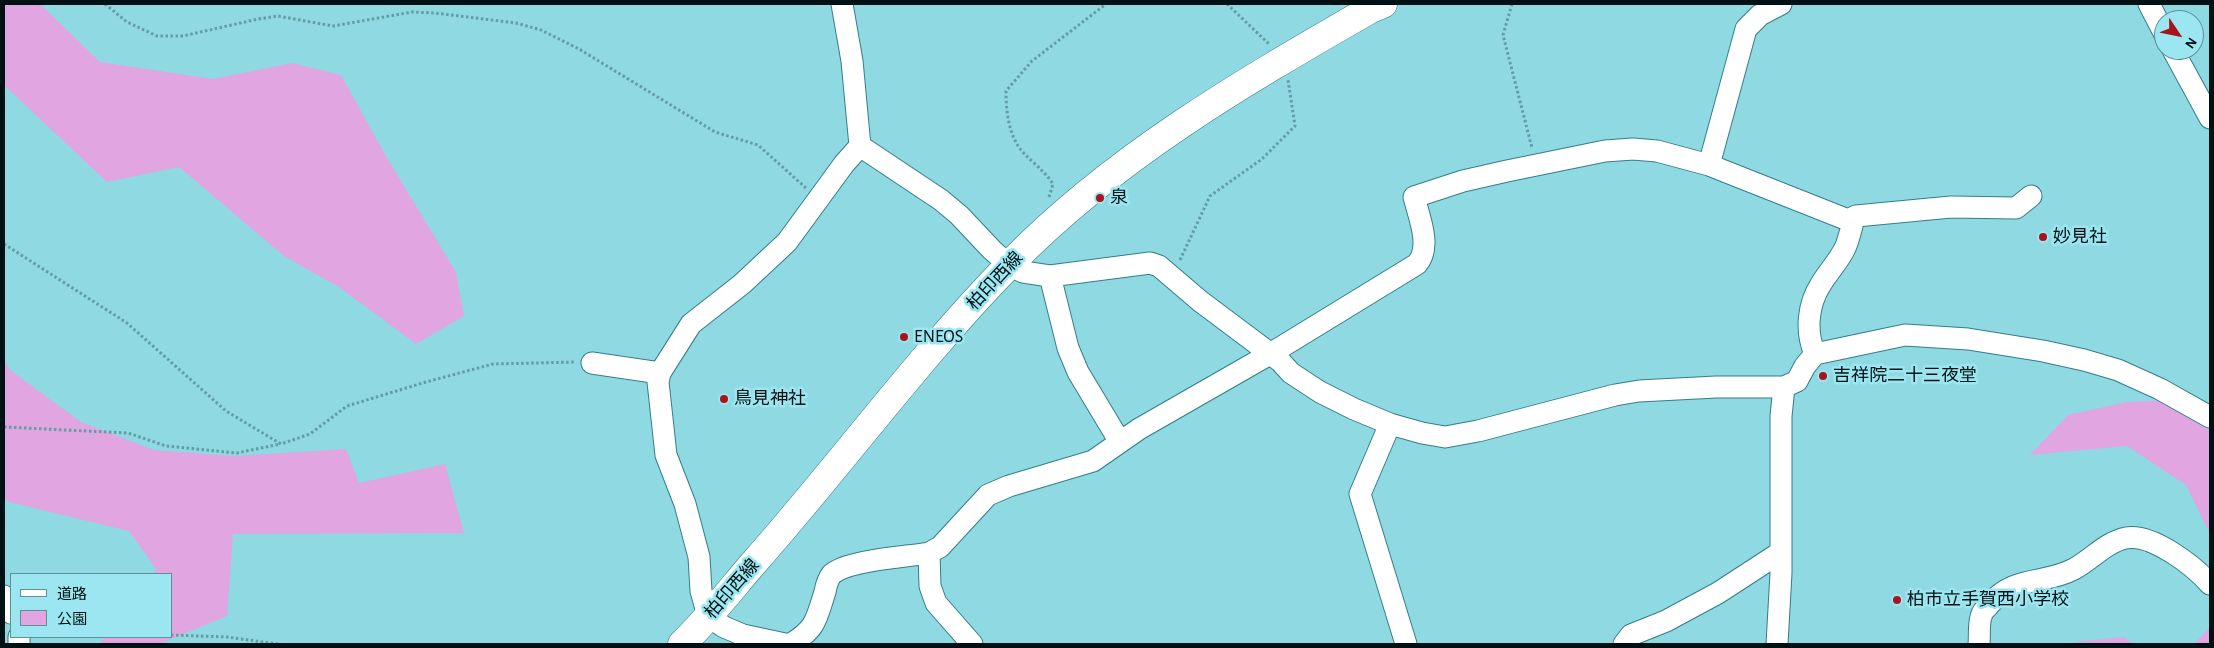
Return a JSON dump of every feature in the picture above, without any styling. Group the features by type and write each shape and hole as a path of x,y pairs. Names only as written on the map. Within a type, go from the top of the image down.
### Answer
{"main road":[{"name":"柏印西線","path":"682,644 795,517 934,348 1009,265 1052,224 1099,184 1152,145 1284,59 1369,10 1383,4"}],"street":[{"path":"785,644 743,640 708,616 701,591 699,558 685,504 666,456 658,398 658,382 660,373 691,324 768,262 787,242 844,164 860,146 861,135 852,61 842,4"},
{"path":"1709,165 1746,29 1760,15 1780,4"},
{"path":"2178,60 2210,118"},
{"path":"860,146 947,205 1009,265 1023,272 1050,276 1150,263 1159,266 1270,354 1291,373 1320,392 1390,424 1422,433 1445,436 1478,431 1631,392 1670,389 1784,387 1797,381 1804,366 1815,354 1904,335 1968,339 2043,351 2118,370 2160,389 2210,417"},
{"path":"791,644 807,635 814,626 828,581 833,574 851,565 929,553 940,547 988,495 1009,486 1093,461 1188,399 1270,354 1418,264 1424,256 1424,245 1414,197 1463,181 1605,151 1633,149 1657,151 1709,165 1848,220 1852,226 1845,249 1820,285 1812,302 1809,325 1810,341 1815,354"},
{"path":"1848,220 1856,216 1951,207 2016,208 2031,196"},
{"path":"1050,276 1068,348 1078,372 1120,442"},
{"path":"592,363 660,373"},
{"path":"1777,644 1784,387"},
{"path":"1390,424 1360,494 1406,644"},
{"path":"1979,644 1982,614 1996,596 2016,584 2061,575 2076,568 2104,548 2127,538 2144,540 2164,548 2198,571 2210,584"},
{"path":"1624,644 1631,635 1666,621 1718,593 1781,552"},
{"path":"929,553 930,586 936,603 972,644"},
{"path":"4,596 10,611"}],"path":[{"path":"105,4 127,22 157,36 183,36 278,16 333,26 412,12 516,23 542,30 579,49 715,132 758,146 819,199"},
{"path":"1052,224 1046,212 1053,184 1046,173 1017,145 1006,110 1006,91 1032,61 1106,4"},
{"path":"1172,278 1210,196 1262,159 1295,126 1284,59 1227,4"},
{"path":"1512,4 1503,35 1536,165"},
{"path":"4,244 127,323 226,410 281,444"},
{"path":"4,428 128,433 166,446 237,453 281,444 310,434 346,406 493,364 552,361 592,363"},
{"path":"172,635 227,637 278,644"}],"green space":[{"path":"4,4 40,4 100,62 213,79 292,63 341,75 387,158 456,272 464,316 416,344 339,287 284,256 179,167 107,182 4,85"},
{"path":"4,360 10,370 81,422 154,450 235,456 346,449 359,483 445,464 464,533 233,534 227,616 159,644 99,644 104,638 172,638 172,573 154,573 156,569 129,531 9,502 4,498"},
{"path":"2173,400 2210,426 2210,534 2186,485 2127,446 2030,455 2068,415 2127,402"},
{"path":"2210,627 2210,644 2194,644"},
{"path":"2123,637 2134,644 2073,644 2075,642"}],"place":[{"name":"泉","path":"1100,198"},
{"name":"妙見社","path":"2043,237"},
{"name":"ENEOS","path":"904,337"},
{"name":"吉祥院二十三夜堂","path":"1823,376"},
{"name":"鳥見神社","path":"724,399"},
{"name":"柏市立手賀西小学校","path":"1897,600"}]}
